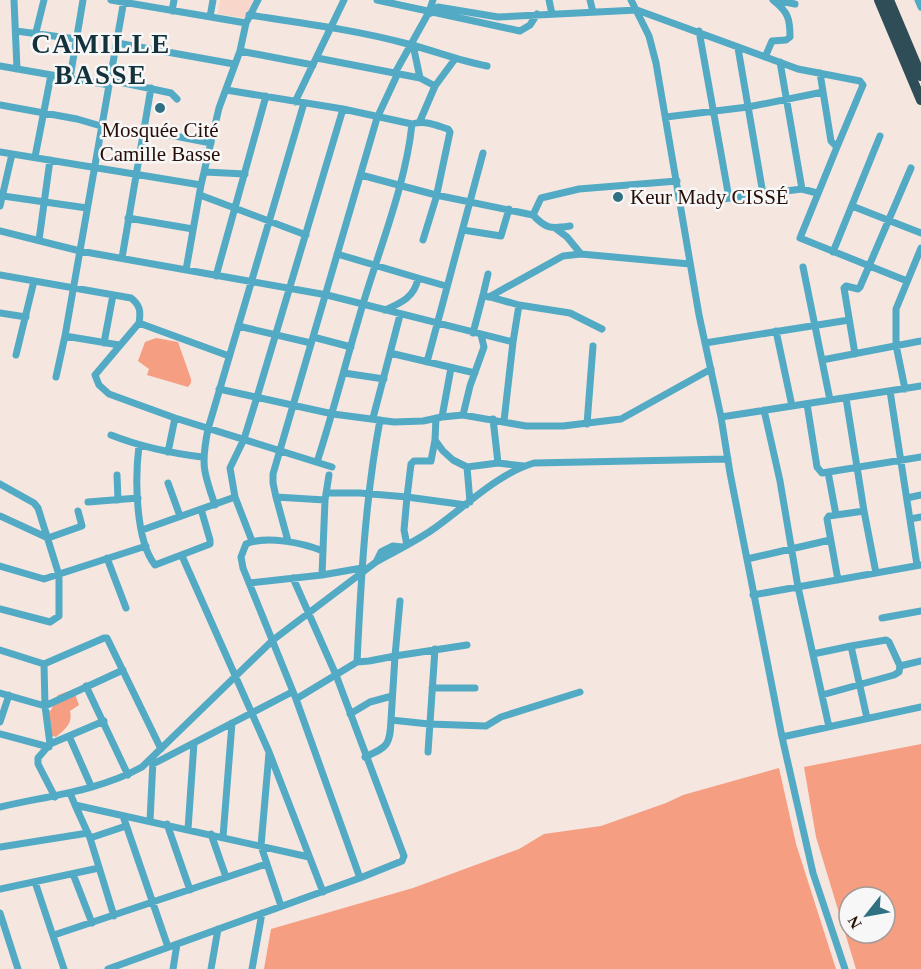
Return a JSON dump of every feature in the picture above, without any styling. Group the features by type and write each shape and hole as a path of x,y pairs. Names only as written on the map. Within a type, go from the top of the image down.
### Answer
{"highway":[{"path":"879,0 921,100"},
{"path":"889,0 921,76"}],"street":[{"path":"14,0 17,69"},
{"path":"36,32 44,0"},
{"path":"70,78 84,0"},
{"path":"111,0 246,23"},
{"path":"172,11 174,0"},
{"path":"210,17 213,0"},
{"path":"186,270 201,185 219,108 240,51 246,23 258,0"},
{"path":"215,505 206,479 202,456 208,429 270,221 299,102 344,0"},
{"path":"377,0 520,30 530,25 537,14"},
{"path":"288,541 276,497 273,474 377,118 411,45 430,12 433,0"},
{"path":"549,0 552,14"},
{"path":"590,0 592,12"},
{"path":"631,0 649,36 656,63 690,264 782,737 813,873 845,969"},
{"path":"774,0 795,4"},
{"path":"765,57 772,41 786,40 789,37 790,23 785,10 774,0"},
{"path":"918,0 921,6"},
{"path":"56,377 74,288 124,1"},
{"path":"430,12 438,7 498,17 637,10 780,62 860,81 863,85 800,238 907,281"},
{"path":"249,15 332,28 411,45 487,66"},
{"path":"16,31 76,39"},
{"path":"699,31 729,198"},
{"path":"117,43 234,64"},
{"path":"411,45 420,78"},
{"path":"738,48 763,194"},
{"path":"240,51 397,73 420,78 435,86"},
{"path":"420,121 435,86 455,59"},
{"path":"780,62 802,189"},
{"path":"0,66 151,88 171,93 177,99"},
{"path":"820,73 831,141 837,147"},
{"path":"35,157 51,75"},
{"path":"122,258 151,88"},
{"path":"226,90 343,109 412,124 420,121 449,130 436,195 423,240"},
{"path":"666,117 748,107 823,92"},
{"path":"216,276 266,96"},
{"path":"0,105 44,112 101,126"},
{"path":"252,542 235,497 230,468 244,439 343,109"},
{"path":"317,462 399,186 409,148 412,124"},
{"path":"144,130 211,143"},
{"path":"833,252 880,136"},
{"path":"0,152 201,185"},
{"path":"427,362 483,153"},
{"path":"0,206 12,154"},
{"path":"39,240 50,160"},
{"path":"855,354 844,288 846,286 859,289 911,168"},
{"path":"205,172 245,174"},
{"path":"361,175 436,195 533,215 542,226 555,228 570,226"},
{"path":"533,215 541,198 579,189 677,181"},
{"path":"681,201 707,201 802,189 817,193"},
{"path":"200,195 306,235"},
{"path":"3,196 87,208"},
{"path":"852,206 921,233"},
{"path":"463,230 501,236 509,209"},
{"path":"128,218 193,229"},
{"path":"555,228 567,237 581,254"},
{"path":"0,231 80,250 327,295 513,342"},
{"path":"905,389 896,345 896,309 921,248"},
{"path":"337,254 446,286"},
{"path":"486,296 563,256 581,254 690,264"},
{"path":"803,267 830,400"},
{"path":"472,333 486,296 488,274"},
{"path":"0,275 131,298 137,303 141,314 139,322 95,375 99,385 109,394 208,429 332,467"},
{"path":"385,310 411,295 416,289 418,278"},
{"path":"16,355 34,281"},
{"path":"104,343 113,295"},
{"path":"486,296 519,305 570,313 602,329"},
{"path":"504,421 519,305"},
{"path":"0,312 26,317"},
{"path":"357,662 362,570 376,419 400,315"},
{"path":"705,343 849,320"},
{"path":"139,322 229,357"},
{"path":"238,326 276,335 351,347"},
{"path":"776,331 792,406"},
{"path":"463,415 470,386 484,347 481,335"},
{"path":"65,336 119,345"},
{"path":"822,360 921,341"},
{"path":"587,424 593,346"},
{"path":"390,353 475,373"},
{"path":"404,546 411,464 431,461 451,368"},
{"path":"219,389 333,414 394,422 423,422 463,415 526,426 587,424 621,419 711,369"},
{"path":"344,373 384,379"},
{"path":"721,417 921,386"},
{"path":"753,595 919,565 890,391"},
{"path":"846,398 876,573"},
{"path":"807,404 817,467 822,472 921,456"},
{"path":"764,410 780,481 798,587 829,727"},
{"path":"168,452 175,418"},
{"path":"493,419 498,463"},
{"path":"111,435 140,446 202,456"},
{"path":"435,440 453,460 467,467 498,463 524,466 545,462 728,459"},
{"path":"140,446 136,472 141,534 155,565 210,544 201,509"},
{"path":"150,820 153,761 161,749 236,675 273,640 362,570 376,562 377,557 388,548 396,545 404,546 428,533 489,488 524,466"},
{"path":"467,467 468,503"},
{"path":"828,472 836,515"},
{"path":"117,475 117,500"},
{"path":"322,575 325,496 329,475"},
{"path":"168,483 180,516"},
{"path":"0,484 34,503 38,508 59,575 59,616 50,622 0,609"},
{"path":"276,497 368,494 468,503"},
{"path":"907,498 921,495"},
{"path":"142,530 235,497"},
{"path":"88,502 138,498"},
{"path":"0,516 48,538 82,526 78,511"},
{"path":"838,580 827,519 829,516 864,511"},
{"path":"910,519 921,517"},
{"path":"913,538 921,537"},
{"path":"747,559 830,540"},
{"path":"323,551 301,542 252,542 246,544 241,557 243,568 294,695 360,878"},
{"path":"0,566 44,579 146,546"},
{"path":"182,556 269,752 323,892"},
{"path":"107,558 126,608"},
{"path":"250,583 362,570"},
{"path":"108,969 360,878 399,863 404,856 336,675 293,578"},
{"path":"365,757 383,749 390,736 400,601"},
{"path":"882,618 921,611"},
{"path":"0,650 44,664 104,638 109,641 161,749"},
{"path":"813,654 886,640 901,670 897,674 822,695"},
{"path":"0,807 55,797 128,775 252,712 336,675 357,662 369,662 467,645"},
{"path":"851,646 867,718"},
{"path":"429,752 435,649"},
{"path":"900,666 921,662"},
{"path":"44,664 49,745"},
{"path":"0,693 45,706 123,670"},
{"path":"86,687 128,775"},
{"path":"432,688 475,688"},
{"path":"391,720 486,726 501,717 580,692"},
{"path":"0,722 9,695"},
{"path":"350,714 370,702 392,696"},
{"path":"782,737 921,707"},
{"path":"55,797 38,764 38,758 49,745 104,721"},
{"path":"223,837 232,723"},
{"path":"0,734 49,745"},
{"path":"69,736 92,786"},
{"path":"188,829 194,743"},
{"path":"269,752 261,846 281,906"},
{"path":"70,793 89,836 114,916"},
{"path":"75,805 309,856"},
{"path":"123,816 168,947"},
{"path":"168,824 190,890"},
{"path":"0,847 89,836 126,826"},
{"path":"211,834 226,877"},
{"path":"54,935 266,864"},
{"path":"0,888 99,868"},
{"path":"73,874 92,923"},
{"path":"35,882 64,969"},
{"path":"0,913 18,969"},
{"path":"252,969 262,913"},
{"path":"211,969 218,929"},
{"path":"172,969 177,944"}],"shaded area":[{"path":"220,0 253,0 245,18 218,14"},
{"path":"156,338 178,342 191,379 188,387 147,375 149,369 138,361 145,342"},
{"path":"69,691 75,694 79,705 70,711 69,723 56,737 47,734 45,713 51,710 58,695"},
{"path":"921,744 921,969 856,969 849,945 897,945 897,885 837,885 837,906 816,837 804,767"},
{"path":"779,768 796,844 836,969 264,969 271,929 413,888 519,849 544,834 601,826 683,795"}],"place":[{"name":"Mosquée Cité Camille Basse","path":"160,108"},
{"name":"Keur Mady CISSÉ","path":"618,197"}],"district":[{"name":"CAMILLE BASSE","path":"101,60"}]}
